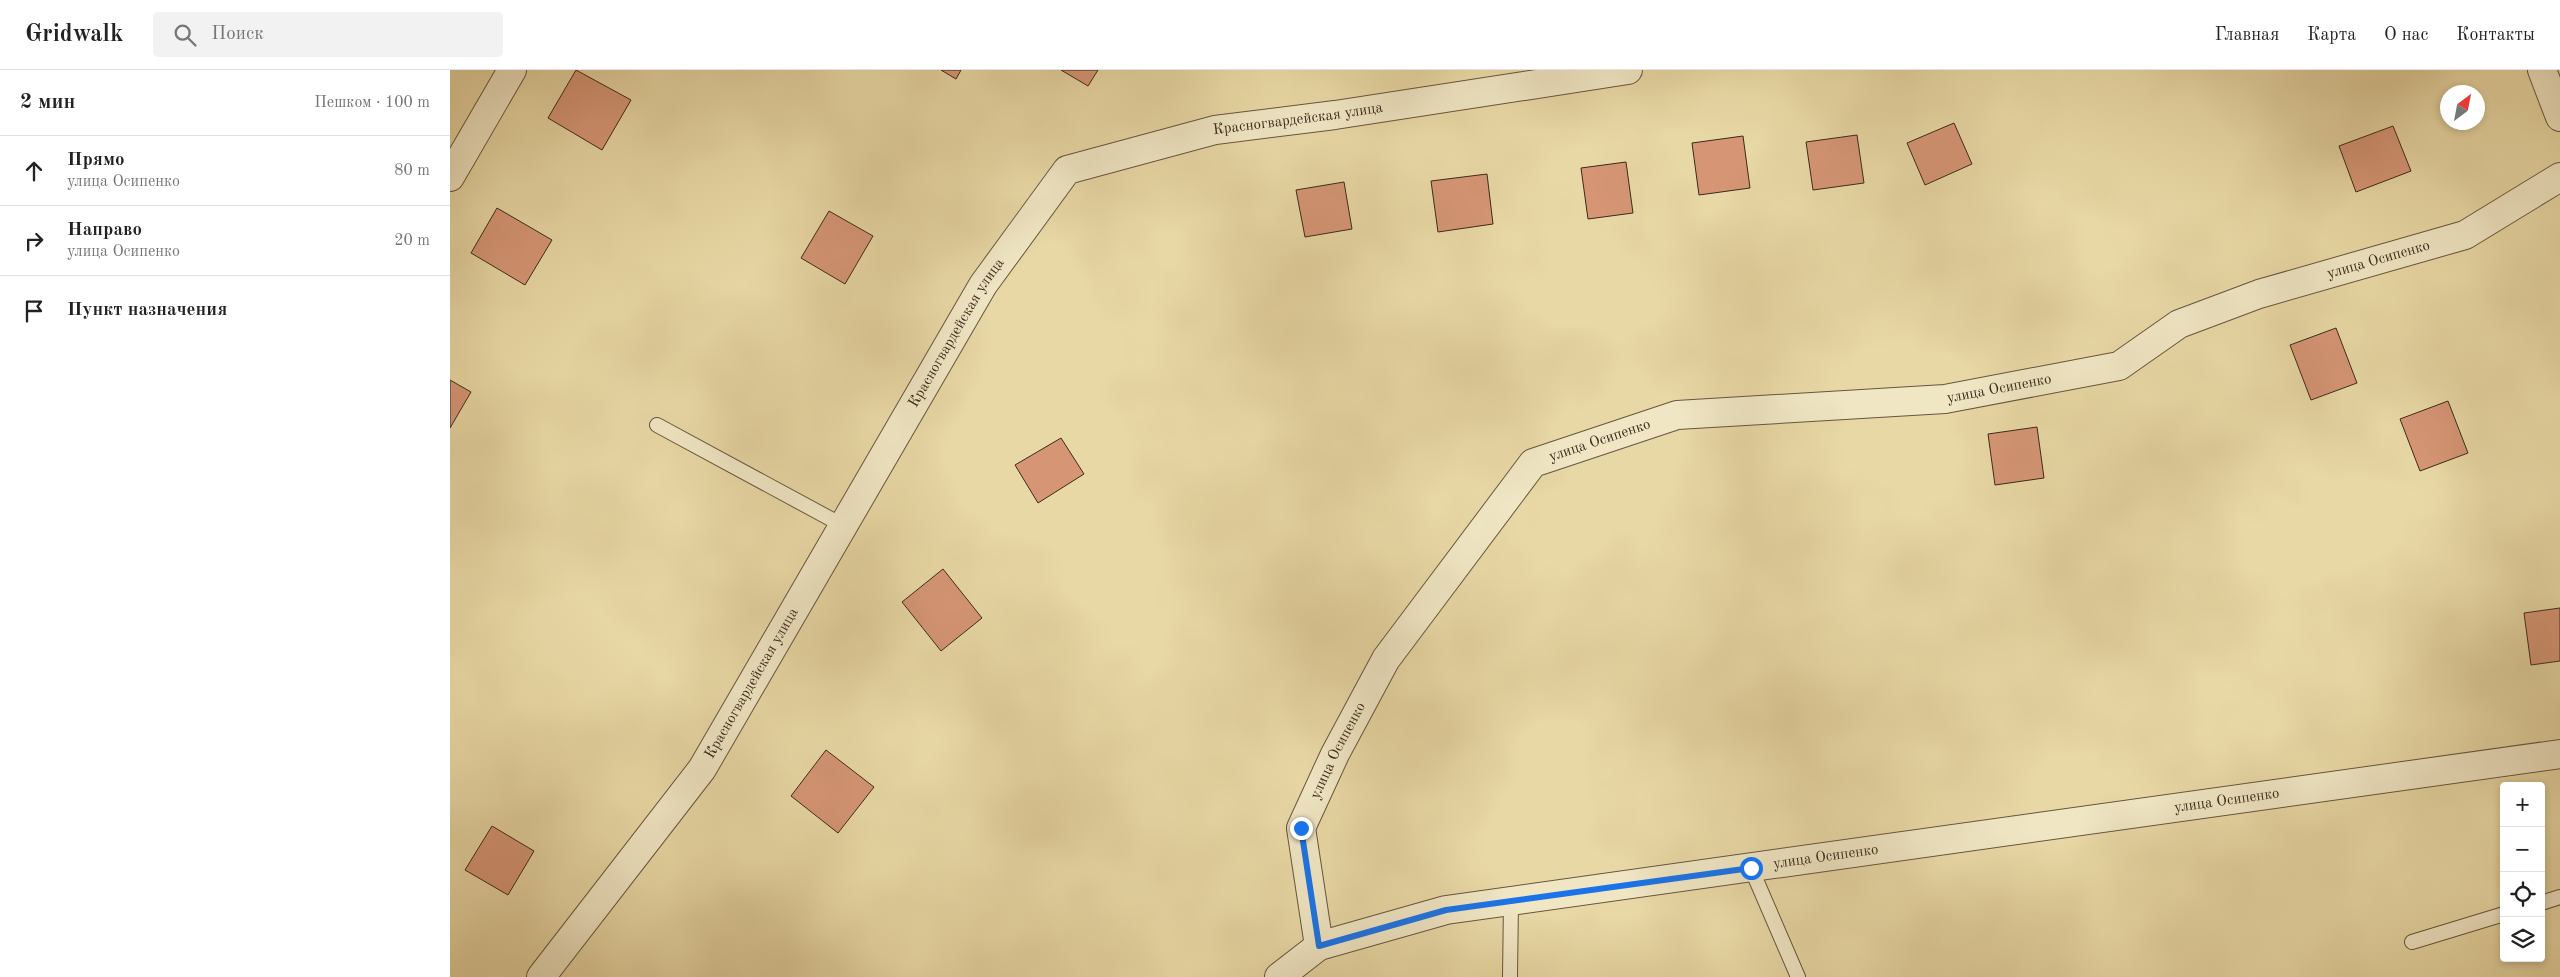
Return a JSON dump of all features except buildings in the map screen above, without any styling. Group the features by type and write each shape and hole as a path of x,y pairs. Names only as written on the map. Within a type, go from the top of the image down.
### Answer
{"street":[{"path":"450,177 512,70"},
{"name":"Красногвардейская улица","path":"541,977 702,769 983,285 1067,170 1215,130 1335,115 1628,70"},
{"path":"2542,70 2560,117"},
{"name":"улица Осипенко","path":"2560,177 2465,235 2259,294 2180,324 2119,366 1945,399 1677,415 1532,463 1386,659 1336,754 1301,828 1319,946 1446,910 2560,754"},
{"path":"1279,977 1319,946"}],"lane":[{"path":"657,426 842,525"},
{"path":"1751,868 1798,977"},
{"path":"2545,902 2560,898"},
{"path":"1510,977 1511,901"},
{"path":"2412,942 2500,915"}],"route":[{"path":"1301,828 1319,946 1446,910 1751,868"}]}
